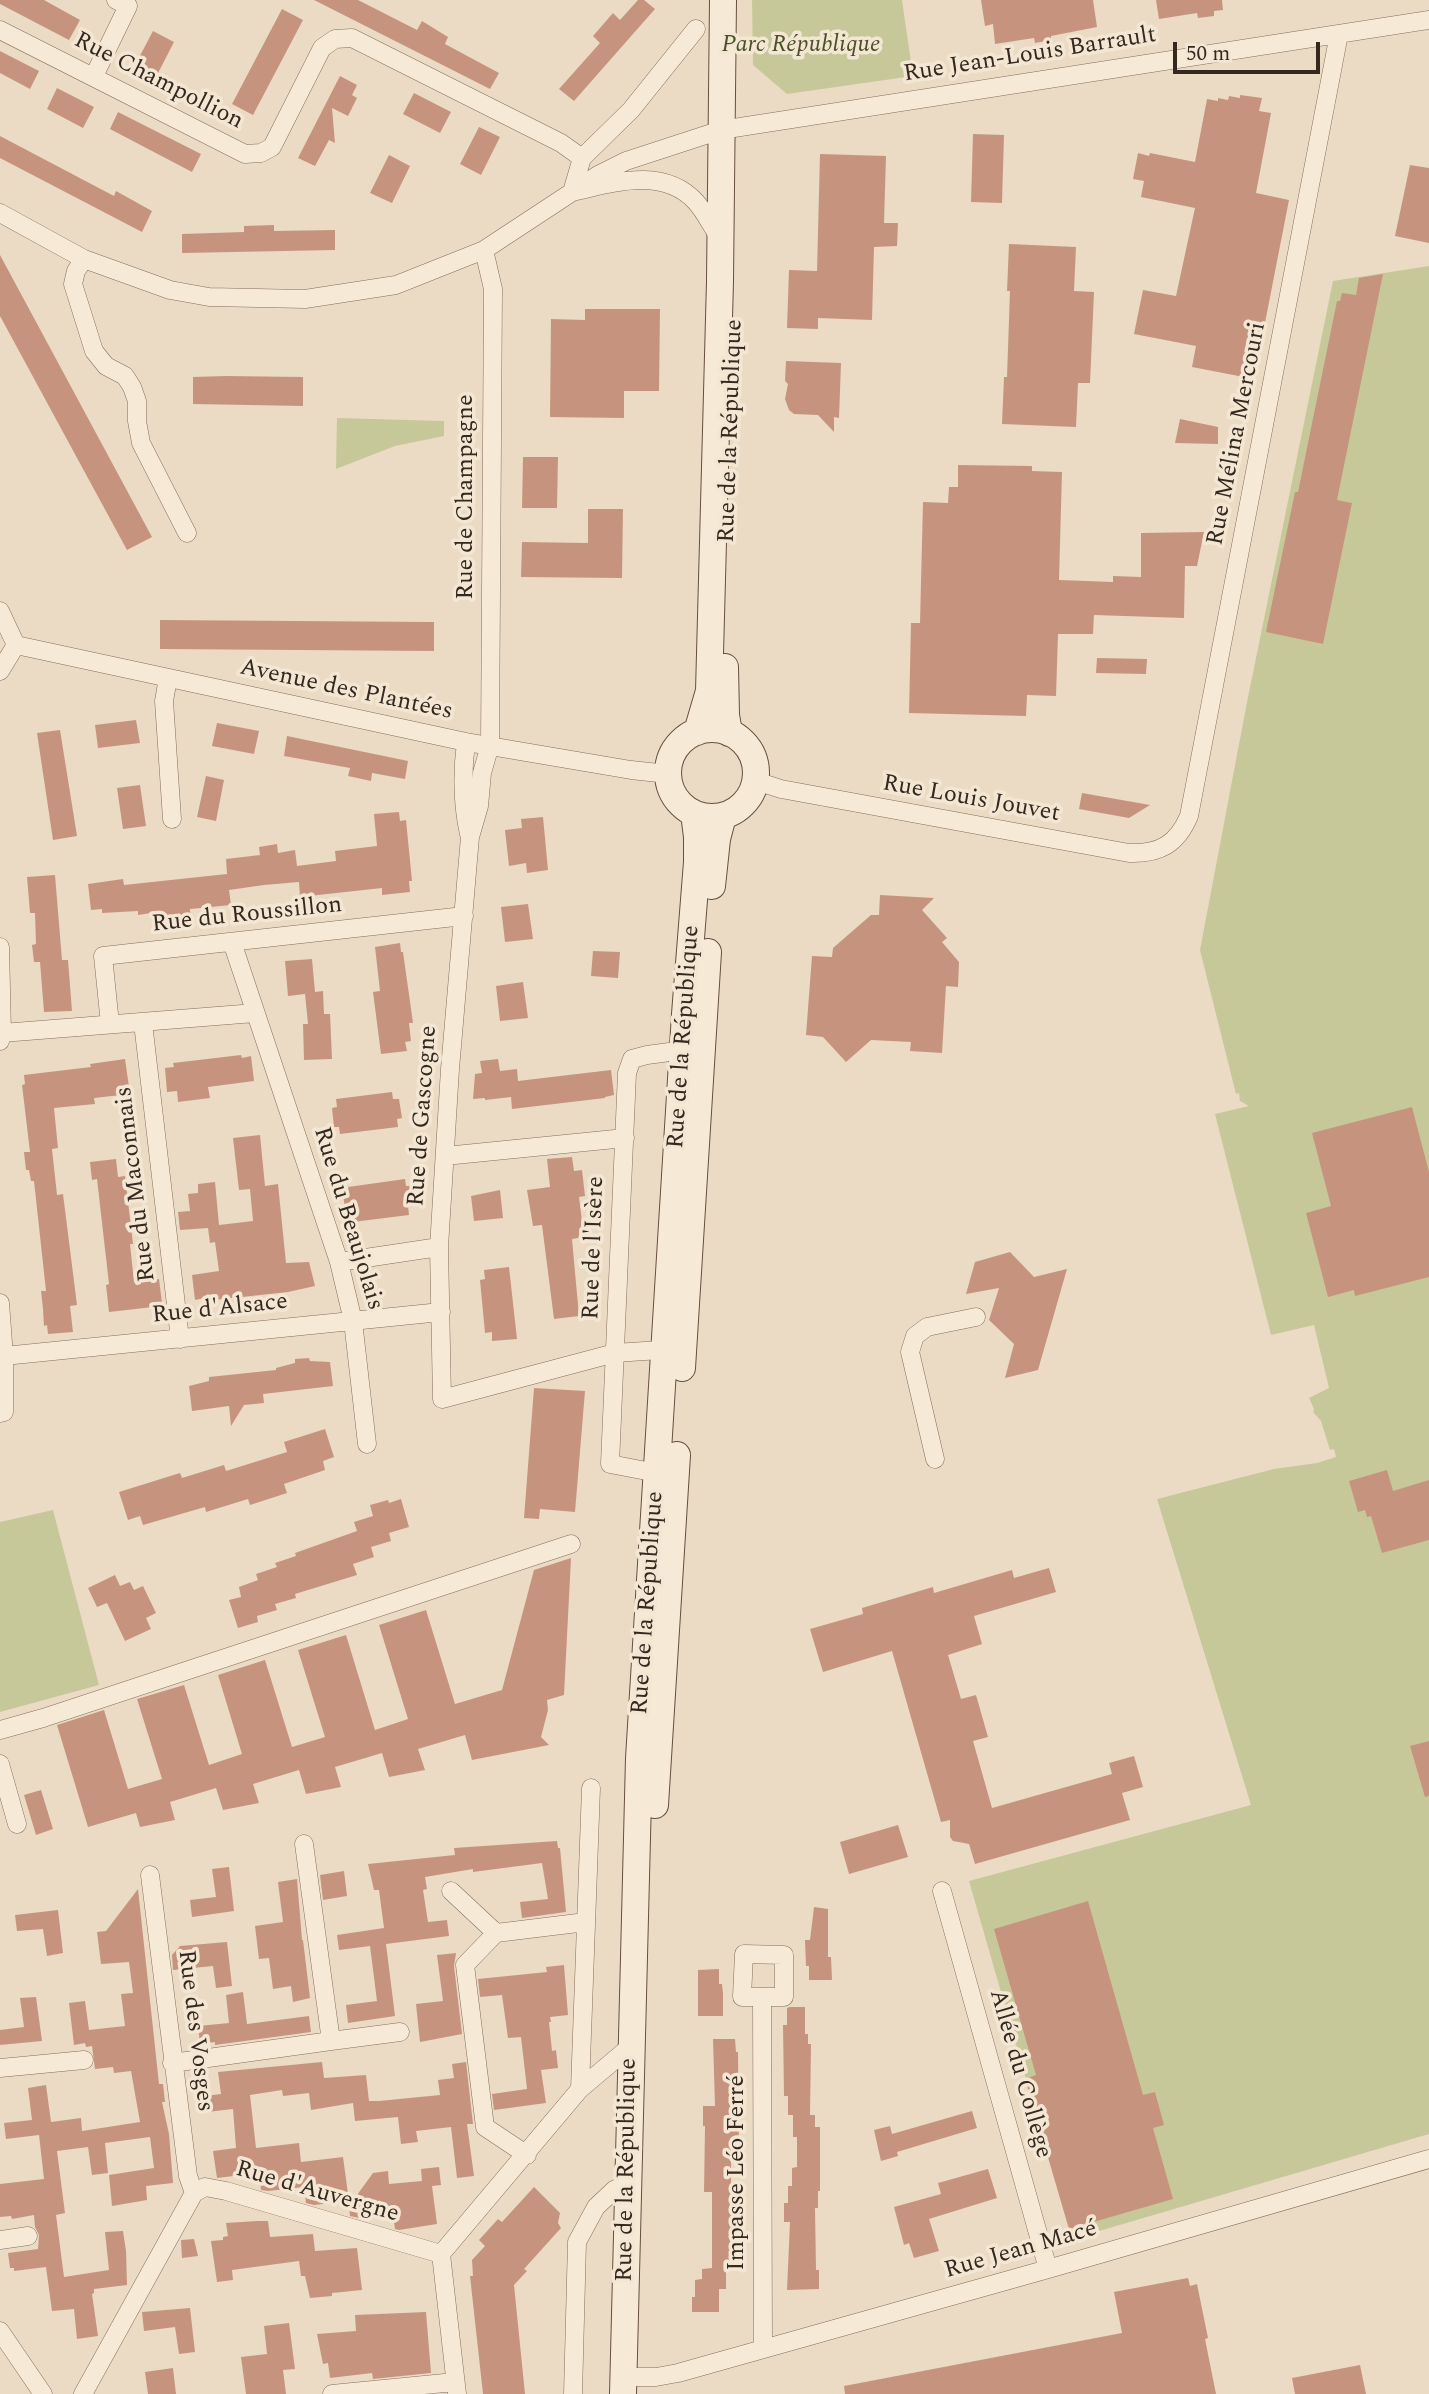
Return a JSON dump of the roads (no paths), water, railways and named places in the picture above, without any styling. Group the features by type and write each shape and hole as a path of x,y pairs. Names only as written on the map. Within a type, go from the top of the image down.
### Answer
{"main road":[{"name":"Rue de la République","path":"697,732 709,691 723,0"},
{"name":"Rue de la République","path":"721,130 737,262 724,692 729,733"},
{"path":"713,729 729,733 745,744 751,752 756,781 744,803 723,816 708,817 694,813 675,797 670,786 670,760 685,738 697,732 713,729"},
{"name":"Rue de la République","path":"630,2386 626,2185 631,2046 692,1049 697,862 694,813"},
{"name":"Rue de la République","path":"692,1049 714,863 723,816"},
{"name":"Rue de la République","path":"630,2386 646,1999 647,1797 657,1473 674,1349"}],"street":[{"path":"93,76 128,6 116,0"},
{"name":"Rue Jean-Louis Barrault","path":"0,213 84,259 170,290 209,297 305,299 396,285 484,250 598,175 626,161 721,130 1429,20"},
{"path":"696,29 631,110 582,158 572,192 640,178 677,187 696,202 720,238"},
{"name":"Rue Champollion","path":"0,30 245,154 261,153 272,147 323,48 335,39 352,38 561,143 582,158"},
{"name":"Rue Mélina Mercouri","path":"1175,839 1184,829 1189,816 1339,34"},
{"name":"Rue de Champagne","path":"484,250 493,289 489,745"},
{"path":"84,259 76,271 73,284 94,351 106,366 125,376 132,387 137,401 141,443 187,533"},
{"path":"0,611 16,645 0,671"},
{"name":"Avenue des Plantées","path":"16,645 466,742 668,774"},
{"path":"168,678 164,701 172,818"},
{"name":"Rue de Gascogne","path":"466,742 462,770 464,812 470,837"},
{"name":"Rue de Gascogne","path":"489,745 482,773 479,806 470,837 445,1156 439,1247 442,1398 615,1353"},
{"name":"Rue Louis Jouvet","path":"756,781 793,792 1129,853 1154,852 1175,839"},
{"name":"Rue du Roussillon","path":"110,1024 103,957 464,916"},
{"name":"Rue du Beaujolais","path":"232,942 339,1262 353,1321 367,1444"},
{"path":"0,947 1,1037 110,1024 255,1013"},
{"name":"Rue du Maconnais","path":"143,1023 180,1339"},
{"name":"Rue de l'Isère","path":"657,1473 610,1464 627,1073 632,1059 692,1049"},
{"path":"445,1156 625,1138"},
{"path":"339,1262 439,1247"},
{"path":"0,1303 4,1356 4,1412 0,1413"},
{"name":"Rue d'Alsace","path":"4,1356 441,1312"},
{"path":"935,1459 910,1352 915,1336 927,1327 976,1317"},
{"path":"615,1353 674,1349"},
{"path":"0,1730 57,1714 571,1545"},
{"path":"0,1764 17,1824"},
{"path":"0,1780 10,1801"},
{"path":"580,2089 591,1788"},
{"path":"304,1844 331,2041"},
{"name":"Rue des Vosges","path":"150,1875 172,2063 188,2176 194,2193"},
{"path":"451,1891 496,1933"},
{"name":"Allée du Collège","path":"942,1891 1048,2269"},
{"path":"527,2155 485,2127 465,1965 496,1933 586,1922"},
{"name":"Impasse Léo Ferré","path":"762,1997 763,2349"},
{"path":"172,2063 400,2032"},
{"path":"332,2394 456,2388 441,2254 580,2089 631,2046"},
{"path":"0,2068 85,2060"},
{"name":"Rue Jean Macé","path":"630,2386 1429,2159"},
{"path":"573,2394 577,2242 596,2207 614,2190 626,2185"},
{"name":"Rue d'Auvergne","path":"194,2193 205,2187 226,2191 441,2254"},
{"path":"83,2394 194,2193"},
{"path":"0,2240 28,2236"},
{"path":"0,2331 43,2394"}],"park label":[{"name":"Parc République","path":"801,46"}]}
